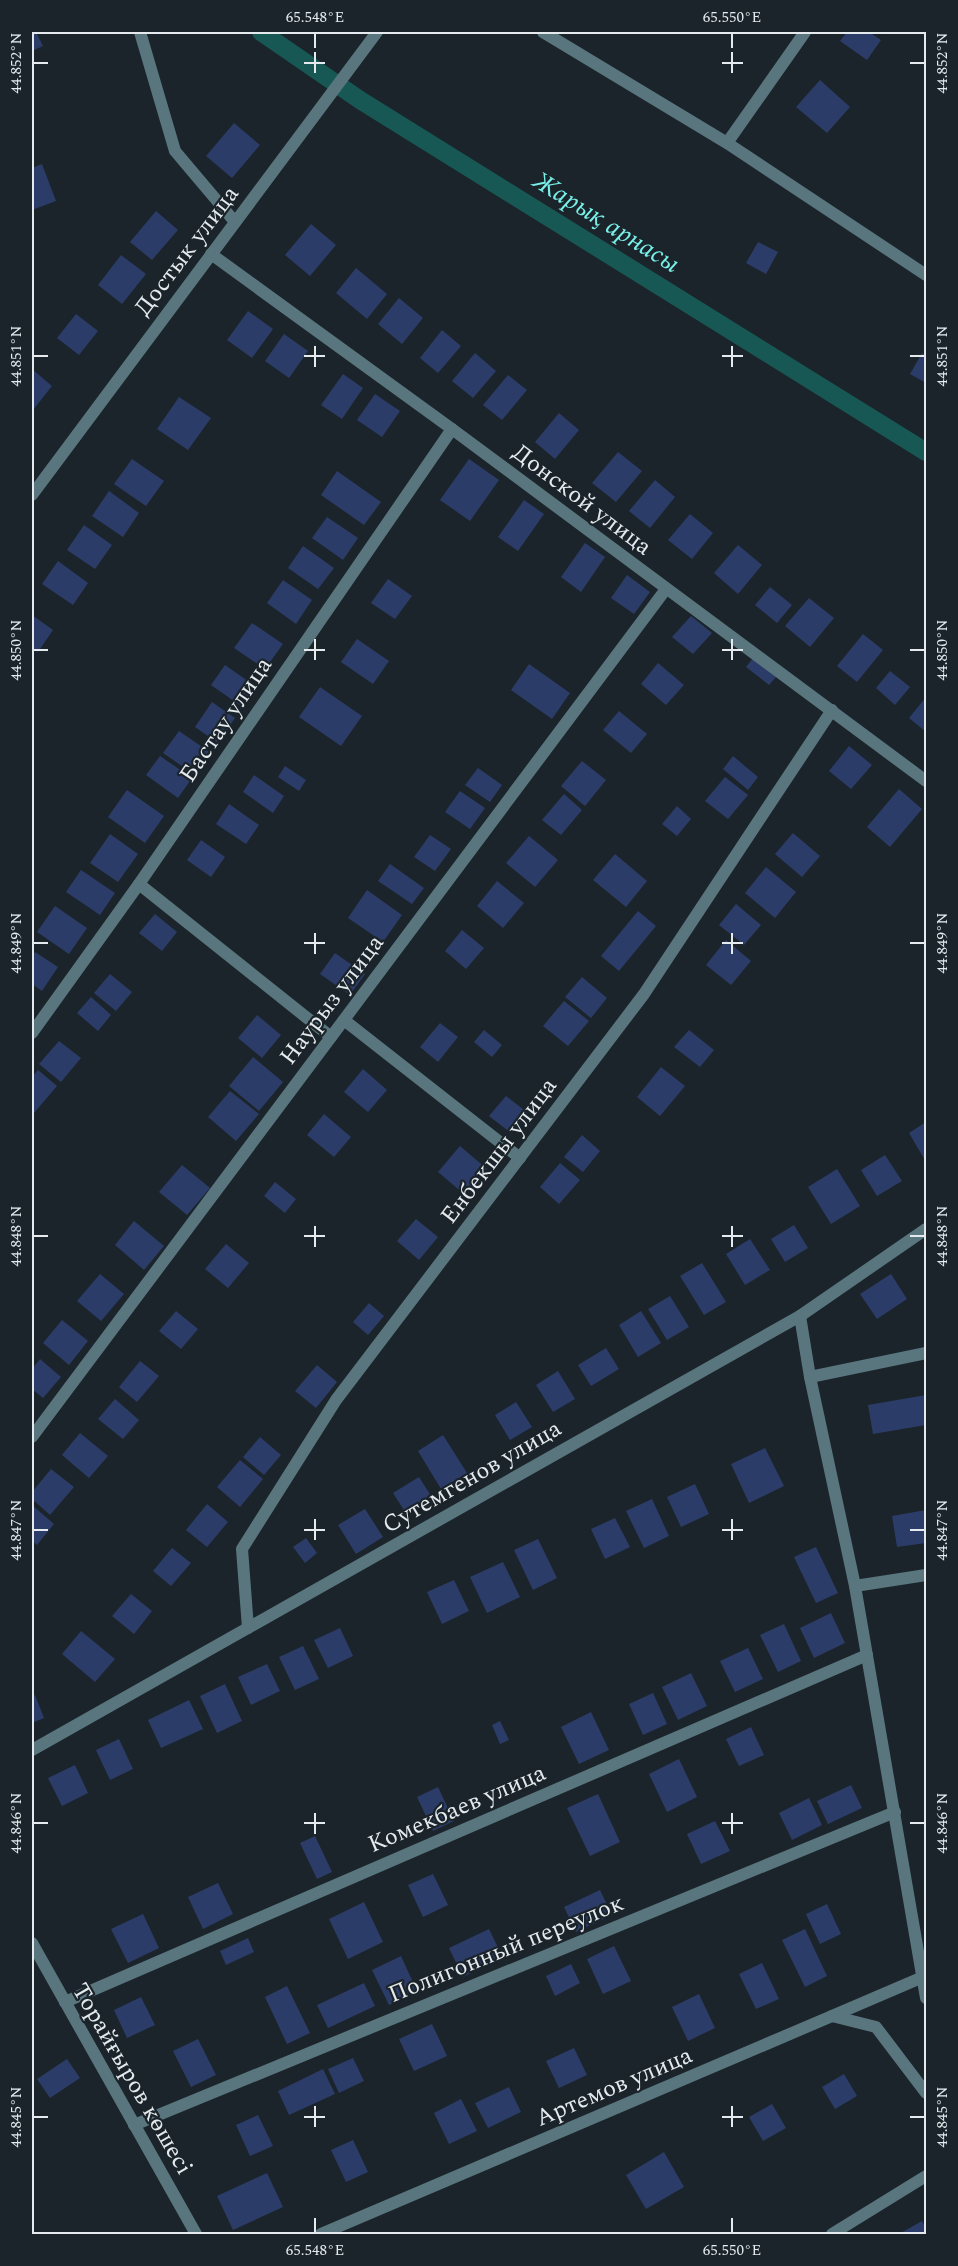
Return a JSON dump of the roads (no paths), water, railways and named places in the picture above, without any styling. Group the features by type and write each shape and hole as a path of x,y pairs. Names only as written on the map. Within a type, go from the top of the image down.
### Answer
{"street":[{"path":"140,32 175,151 235,222"},
{"name":"Достык улица","path":"32,495 377,32"},
{"path":"543,32 727,144 927,274"},
{"path":"727,144 805,32"},
{"name":"Донской улица","path":"211,254 452,429 927,781"},
{"name":"Бастау улица","path":"32,1033 139,884 452,429"},
{"name":"Наурыз улица","path":"32,1437 666,589"},
{"name":"Енбекшы улица","path":"248,1628 242,1549 336,1400 644,994 832,710"},
{"path":"139,884 331,1037"},
{"path":"344,1020 520,1158"},
{"name":"Сутемгенов улица","path":"32,1750 800,1316 927,1229"},
{"path":"800,1316 810,1377 855,1586 927,1998"},
{"path":"810,1377 927,1353"},
{"path":"855,1586 927,1575"},
{"name":"Комекбаев улица","path":"65,2002 867,1654"},
{"name":"Полигонный переулок","path":"134,2125 895,1812"},
{"name":"Торайғыров көшесі","path":"32,1943 196,2235"},
{"name":"Артемов улица","path":"321,2235 923,1977"},
{"path":"832,2016 876,2027 927,2093"},
{"path":"832,2235 847,2231 927,2176"}],"waterway":[{"name":"Жарық арнасы","path":"261,32 360,100 926,452"}]}
